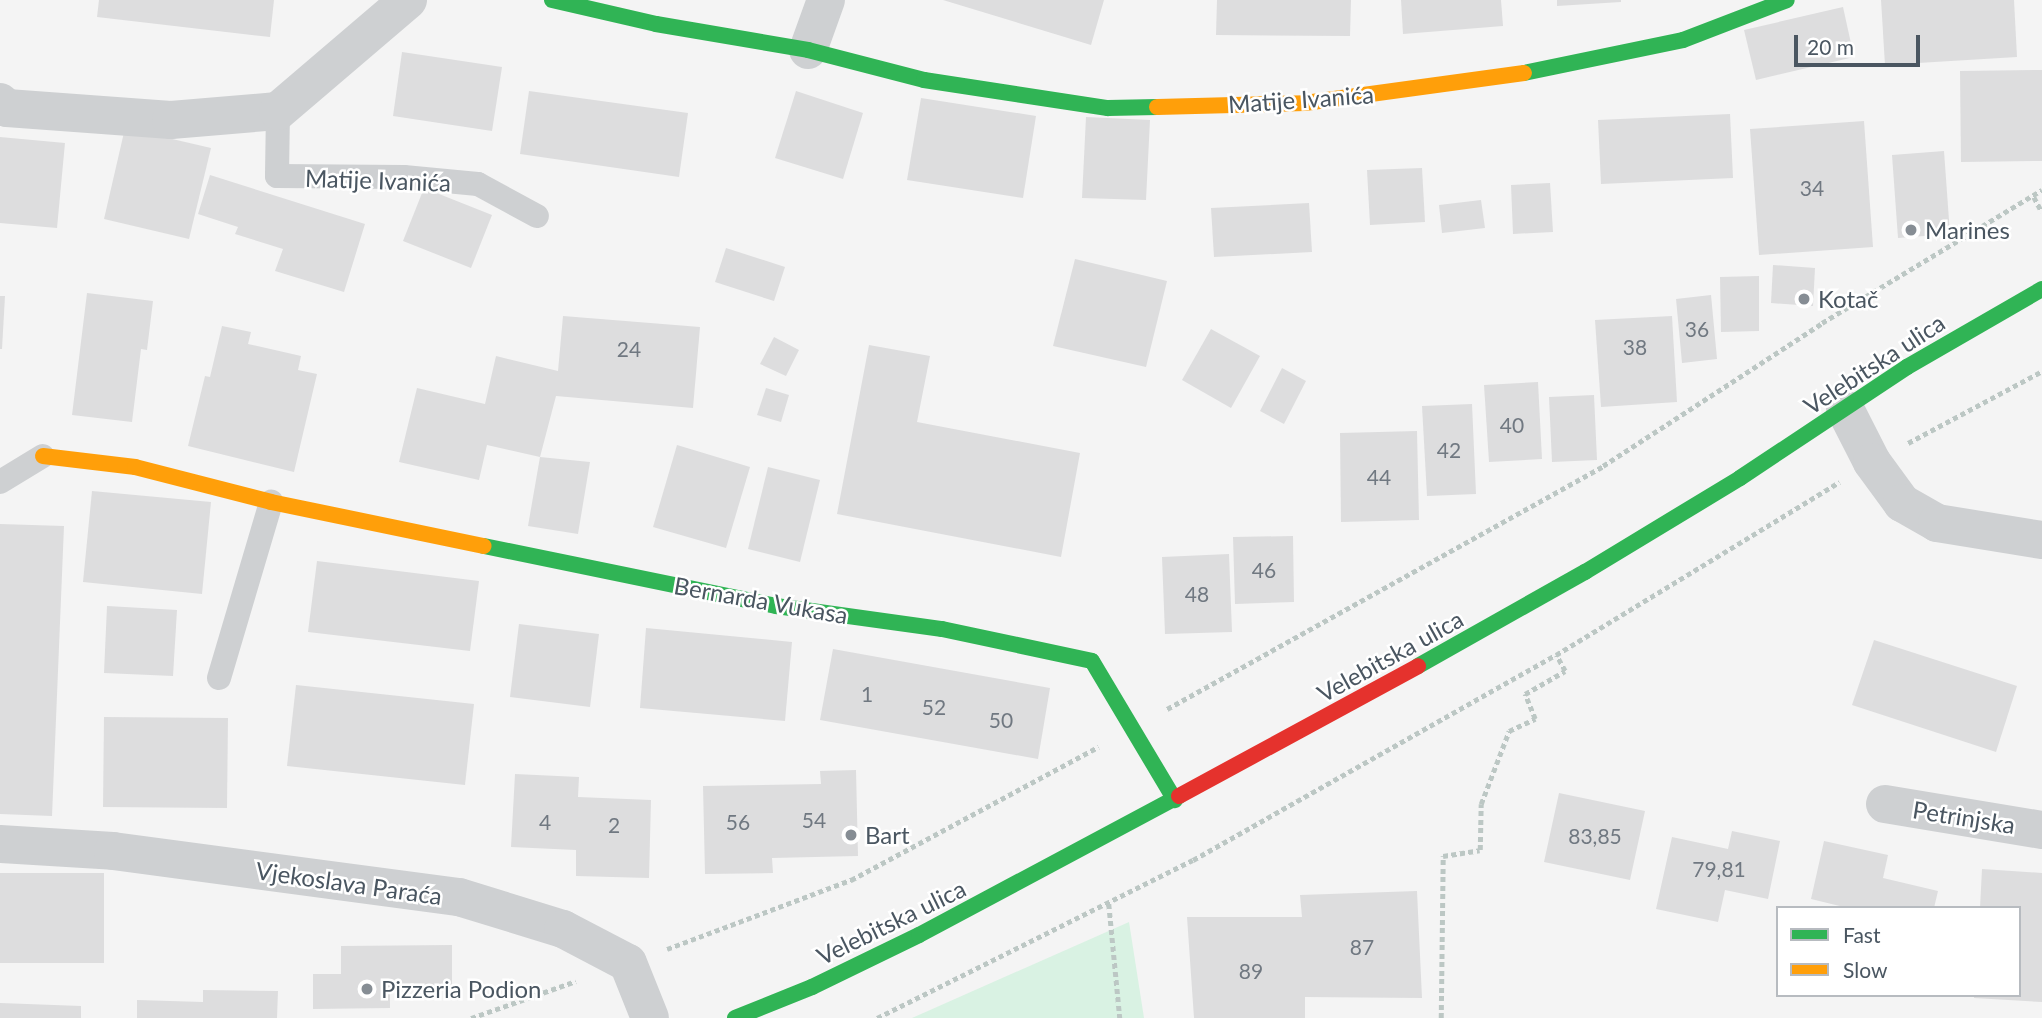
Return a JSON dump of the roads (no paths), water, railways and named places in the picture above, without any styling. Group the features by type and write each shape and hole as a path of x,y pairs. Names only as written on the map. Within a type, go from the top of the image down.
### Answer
{"street":[{"path":"0,102 8,108 171,120 278,111 408,0"},
{"name":"Matije Ivanića","path":"552,0 656,23 808,50 924,80 1108,108 1305,103 1493,80 1683,40 1787,0"},
{"path":"808,50 826,0"},
{"name":"Velebitska ulica","path":"735,1018 812,987 919,935 1175,800 1585,572 1740,478 1907,367 2042,289"},
{"path":"1845,409 1872,462 1902,503 1937,523 2042,540"},
{"name":"Bernarda Vukasa","path":"43,456 135,467 271,502 775,606 942,629 1092,661 1175,800"},
{"name":"Petrinjska","path":"1885,804 2042,830"},
{"name":"Vjekoslava Paraća","path":"0,844 113,851 459,897 563,929 628,963 650,1018"}],"lane":[{"name":"Matije Ivanića","path":"278,111 277,176 404,177 478,184 537,216"},
{"path":"0,482 43,456"},
{"path":"219,678 271,502"}],"place":[{"name":"Marines","path":"1911,230"},
{"name":"Kotač","path":"1804,299"},
{"name":"Bart","path":"851,835"},
{"name":"Pizzeria Podion","path":"367,989"}]}
